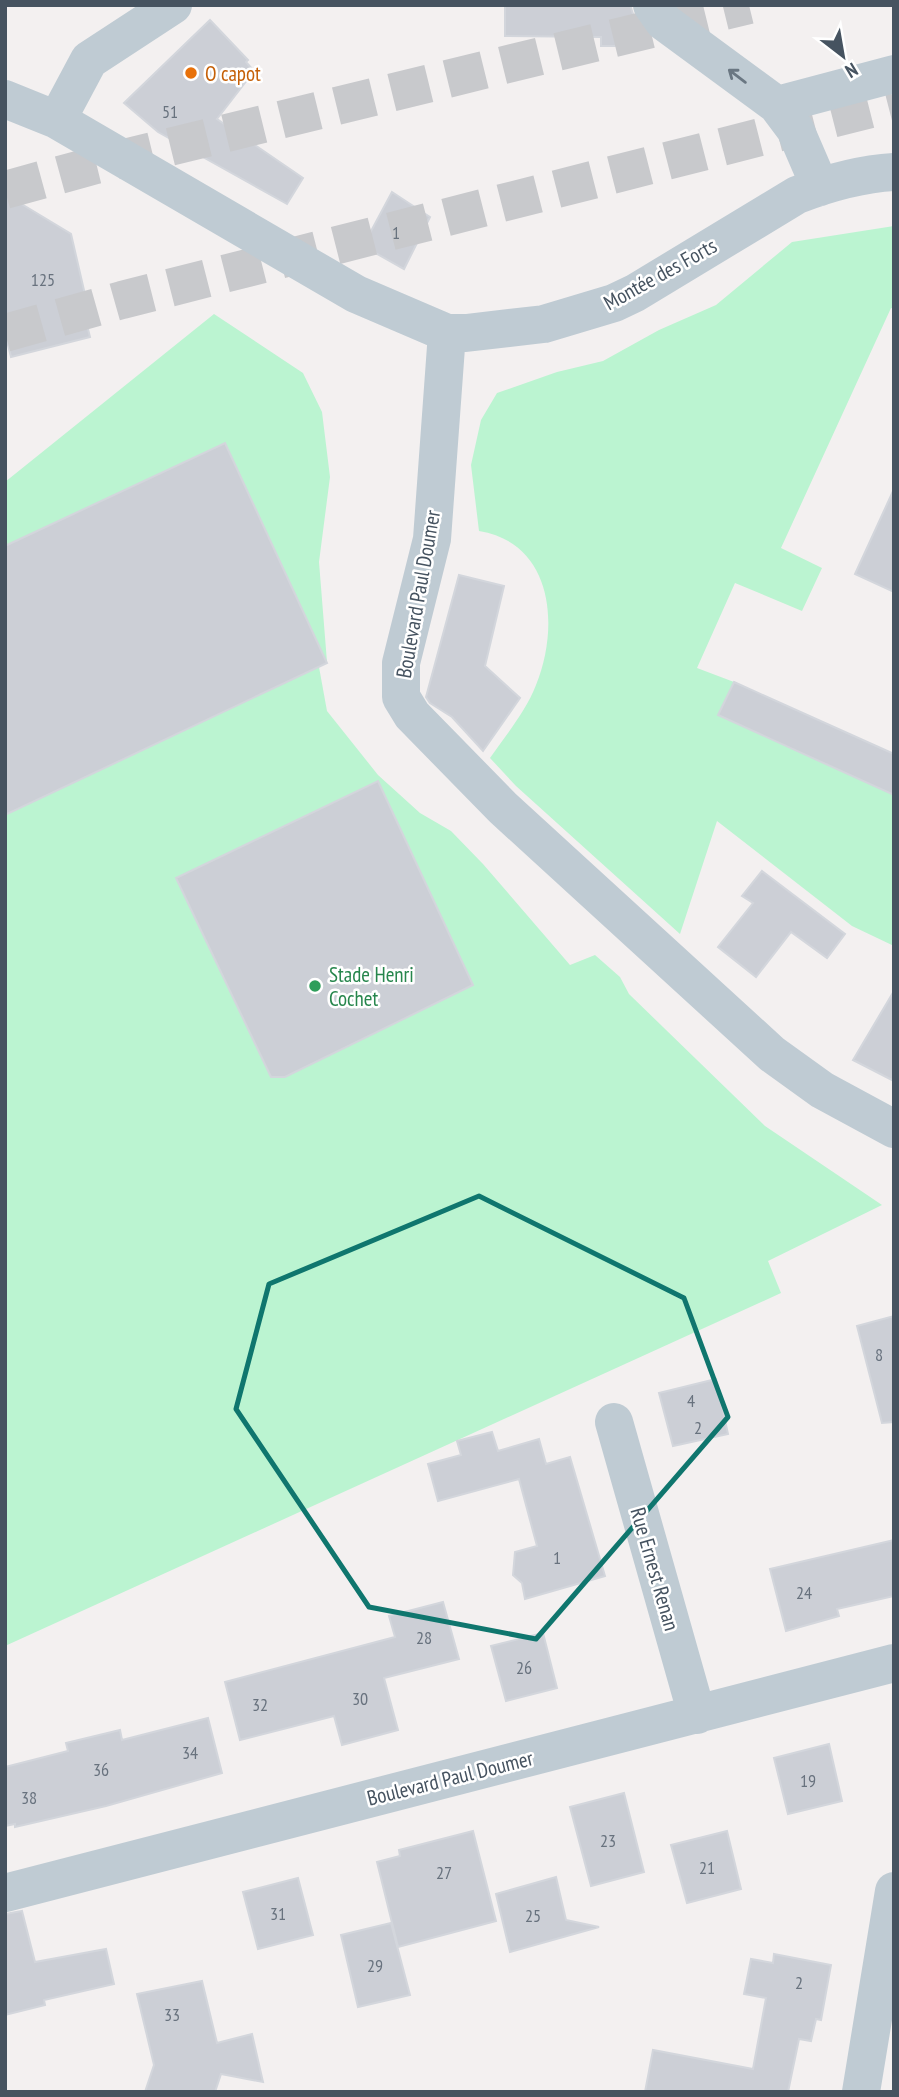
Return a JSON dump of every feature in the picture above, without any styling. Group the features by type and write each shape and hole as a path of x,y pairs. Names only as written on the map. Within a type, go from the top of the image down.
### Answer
{"street":[{"path":"57,120 89,60 173,5"},
{"path":"652,5 664,22 777,105 795,129 820,187"},
{"path":"777,105 894,74"},
{"path":"5,99 57,120 356,294 447,333"},
{"name":"Montée des Forts","path":"447,333 544,324 614,303 797,195 870,174 894,172"},
{"name":"Boulevard Paul Doumer","path":"447,333 432,539 401,663 401,696 412,715 503,808 772,1054 822,1090 894,1129"},
{"name":"Rue Ernest Renan","path":"614,1422 697,1715"},
{"name":"Boulevard Paul Doumer","path":"5,1892 894,1662"},
{"path":"861,2092 894,1891"}],"highlighted area":[{"path":"479,1196 684,1298 728,1417 536,1639 369,1607 236,1409 269,1284"}],"green space":[{"path":"894,226 894,309 891,308 781,548 822,568 802,611 735,583 697,668 734,682 719,715 894,795 894,946 852,926 717,821 680,934 516,786 490,758 532,695 548,638 548,614 544,590 536,569 522,552 504,539 479,531 471,465 481,420 497,393 557,372 603,361 659,330 716,305 792,242"},
{"name":"Stade Henri Cochet","path":"214,314 303,373 322,412 330,477 319,562 327,662 319,667 327,711 378,775 420,813 451,831 570,965 595,955 620,977 629,994 765,1126 882,1205 768,1261 781,1293 5,1646 5,482"}],"building":[{"path":"505,5 630,5 634,17 644,31 627,46 601,46 601,37 505,36"},
{"path":"210,20 248,60 246,62 254,71 217,119 303,178 287,204 158,132 124,103"},
{"path":"392,192 430,217 404,269 363,246"},
{"path":"5,194 71,234 86,299 81,301 90,337 11,357 5,333"},
{"path":"225,443 327,663 5,815 5,546"},
{"path":"894,489 894,592 855,574"},
{"path":"459,575 504,586 485,666 520,698 483,751 452,717 430,703 426,697"},
{"path":"734,682 894,754 894,795 718,715"},
{"path":"378,781 473,985 285,1077 271,1077 176,878"},
{"path":"762,871 845,934 827,958 791,932 756,977 718,947 753,903 742,896"},
{"path":"894,991 894,1081 853,1060"},
{"path":"894,1316 894,1422 882,1423 857,1326"},
{"path":"716,1379 728,1434 673,1446 659,1393"},
{"path":"492,1432 498,1451 539,1439 546,1464 570,1457 605,1576 525,1599 522,1583 513,1575 515,1552 537,1546 519,1479 438,1501 428,1464 461,1455 457,1441"},
{"path":"894,1540 894,1596 837,1609 839,1616 786,1631 770,1569"},
{"path":"443,1602 459,1659 384,1678 398,1730 342,1745 334,1716 240,1740 225,1682 395,1637 389,1616"},
{"path":"543,1633 557,1688 506,1701 491,1646"},
{"path":"208,1718 222,1773 106,1806 15,1827 15,1824 5,1826 5,1767 68,1751 66,1743 120,1730 122,1740"},
{"path":"829,1744 842,1801 788,1814 774,1758"},
{"path":"624,1793 644,1872 591,1886 570,1807"},
{"path":"473,1831 496,1921 398,1947 377,1862 400,1856 399,1850"},
{"path":"727,1831 741,1889 687,1903 671,1845"},
{"path":"556,1877 566,1920 599,1927 510,1952 496,1894"},
{"path":"298,1878 313,1935 258,1949 243,1892"},
{"path":"22,1911 35,1962 106,1949 114,1984 44,2000 45,2005 5,2015 5,1914"},
{"path":"391,1923 410,1995 358,2007 341,1935"},
{"path":"774,1954 831,1965 821,2020 816,2019 811,2041 799,2039 788,2092 645,2092 653,2050 753,2069 766,1998 744,1994 751,1959 773,1963"},
{"path":"202,1981 217,2043 252,2034 263,2082 221,2074 215,2092 145,2092 154,2065 137,1994"}],"tunnel":[{"path":"5,190 96,165 749,5"},
{"path":"5,333 122,300 894,103"}],"place":[{"name":"O capot","path":"191,73"},
{"name":"Stade Henri Cochet","path":"315,986"}]}
